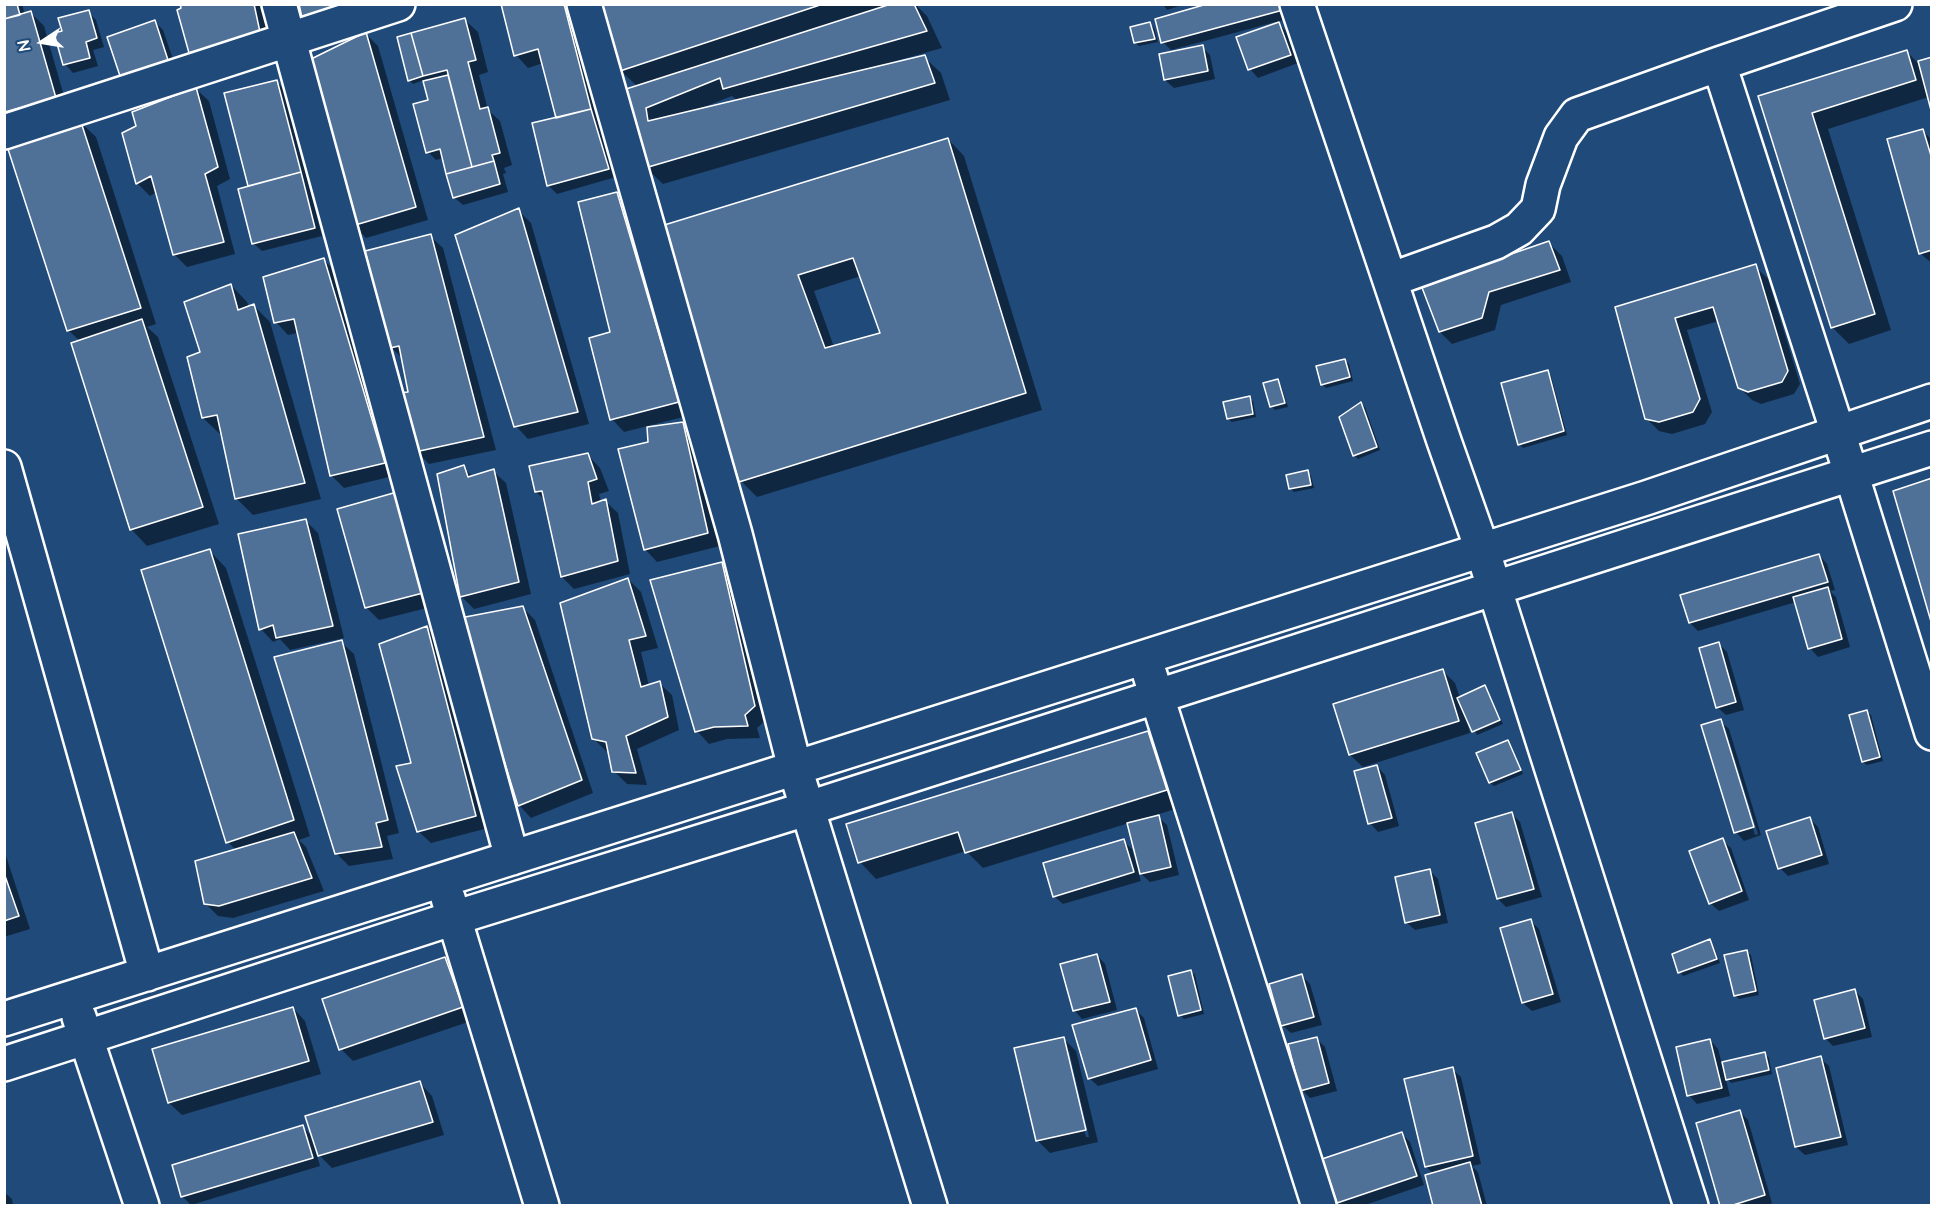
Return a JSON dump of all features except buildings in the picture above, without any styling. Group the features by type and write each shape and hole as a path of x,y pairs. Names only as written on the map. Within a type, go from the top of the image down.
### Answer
{"street":[{"path":"279,4 512,858"},
{"path":"4,132 398,4"},
{"path":"584,4 735,534 795,768 930,1206"},
{"path":"1297,4 1482,549 1691,1206"},
{"path":"1390,280 1496,242 1519,229 1538,209 1561,137 1576,115 1895,4"},
{"path":"1719,64 1932,733"},
{"path":"4,1019 1646,498 1932,401"},
{"path":"4,1064 454,918 809,808 1932,448"},
{"path":"4,467 147,974"},
{"path":"1143,656 1319,1206"},
{"path":"443,879 542,1206"},
{"path":"73,998 142,1206"}]}
